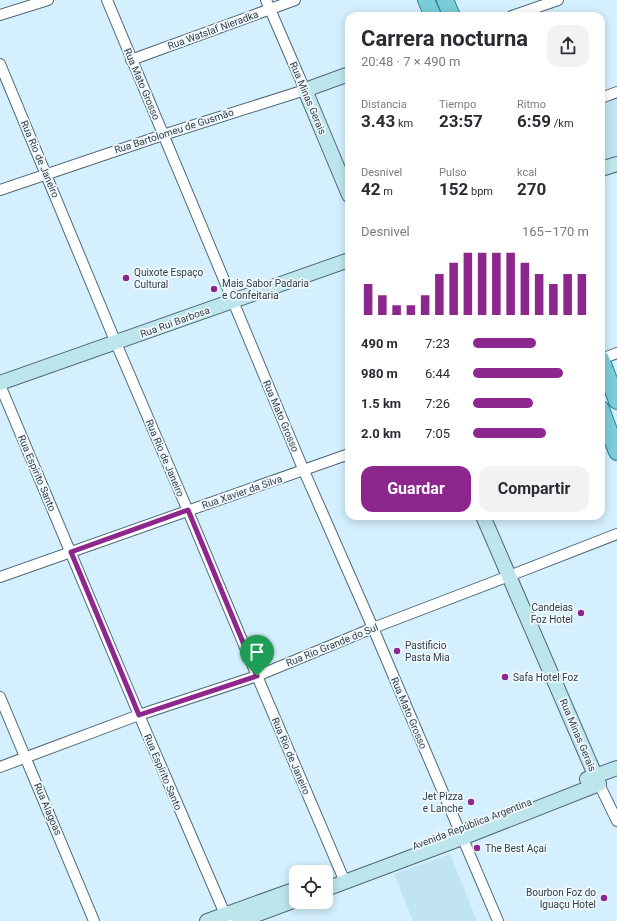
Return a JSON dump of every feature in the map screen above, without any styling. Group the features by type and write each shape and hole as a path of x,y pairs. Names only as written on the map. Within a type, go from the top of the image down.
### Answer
{"main road":[{"path":"426,0 432,12"},
{"path":"445,0 450,12"},
{"name":"Rua Bartolomeu de Gusmão","path":"305,90 345,75"},
{"name":"Rua Minas Gerais","path":"305,90 345,186"},
{"path":"605,168 617,164"},
{"name":"Rua Rui Barbosa","path":"0,384 345,261"},
{"path":"605,370 617,401"},
{"path":"605,420 617,452"},
{"name":"Rua Minas Gerais","path":"485,520 597,780"},
{"name":"Avenida República Argentina","path":"333,883 343,877 461,834 597,780 617,768"},
{"name":"Avenida República Argentina","path":"333,878 343,877"},
{"path":"207,921 227,918 289,892"},
{"path":"239,921 289,903"}],"street":[{"path":"0,15 48,0"},
{"name":"Rua Mato Grosso","path":"107,0 304,471 373,628 498,921"},
{"name":"Rua Watslaf Nieradka","path":"131,60 268,5 295,0"},
{"path":"524,12 558,0"},
{"name":"Rua Minas Gerais","path":"268,5 305,90"},
{"name":"Rua Rio de Janeiro","path":"0,64 116,343 343,877"},
{"name":"Rua Bartolomeu de Gusmão","path":"0,190 46,173 305,90"},
{"path":"605,96 617,92"},
{"path":"605,358 617,353"},
{"name":"Rua Espírito Santo","path":"0,384 139,715 227,918"},
{"name":"Rua Xavier da Silva","path":"0,578 345,456"},
{"name":"Rua Rio Grande do Sul","path":"0,766 139,715 257,676 373,628 617,534"},
{"name":"Rua Alagoas","path":"0,697 94,921"},
{"name":"Rua Minas Gerais","path":"597,780 617,821"}],"shaded area":[{"path":"617,93 617,158 605,162 605,98"},
{"path":"450,854 477,921 413,921 394,874"}],"place":[{"name":"Quixote Espaço Cultural","path":"126,278"},
{"name":"Mais Sabor Padaria e Confeitaria","path":"214,289"},
{"name":"Candeias Foz Hotel","path":"581,613"},
{"name":"Pastificio Pasta Mia","path":"397,651"},
{"name":"Safa Hotel Foz","path":"505,677"},
{"name":"Jet Pizza e Lanche","path":"471,802"},
{"name":"The Best Açaí","path":"477,848"},
{"name":"Bourbon Foz do Iguaçu Hotel","path":"604,898"}],"route":[{"path":"188,510 257,676 139,715 71,552 188,510"}]}
